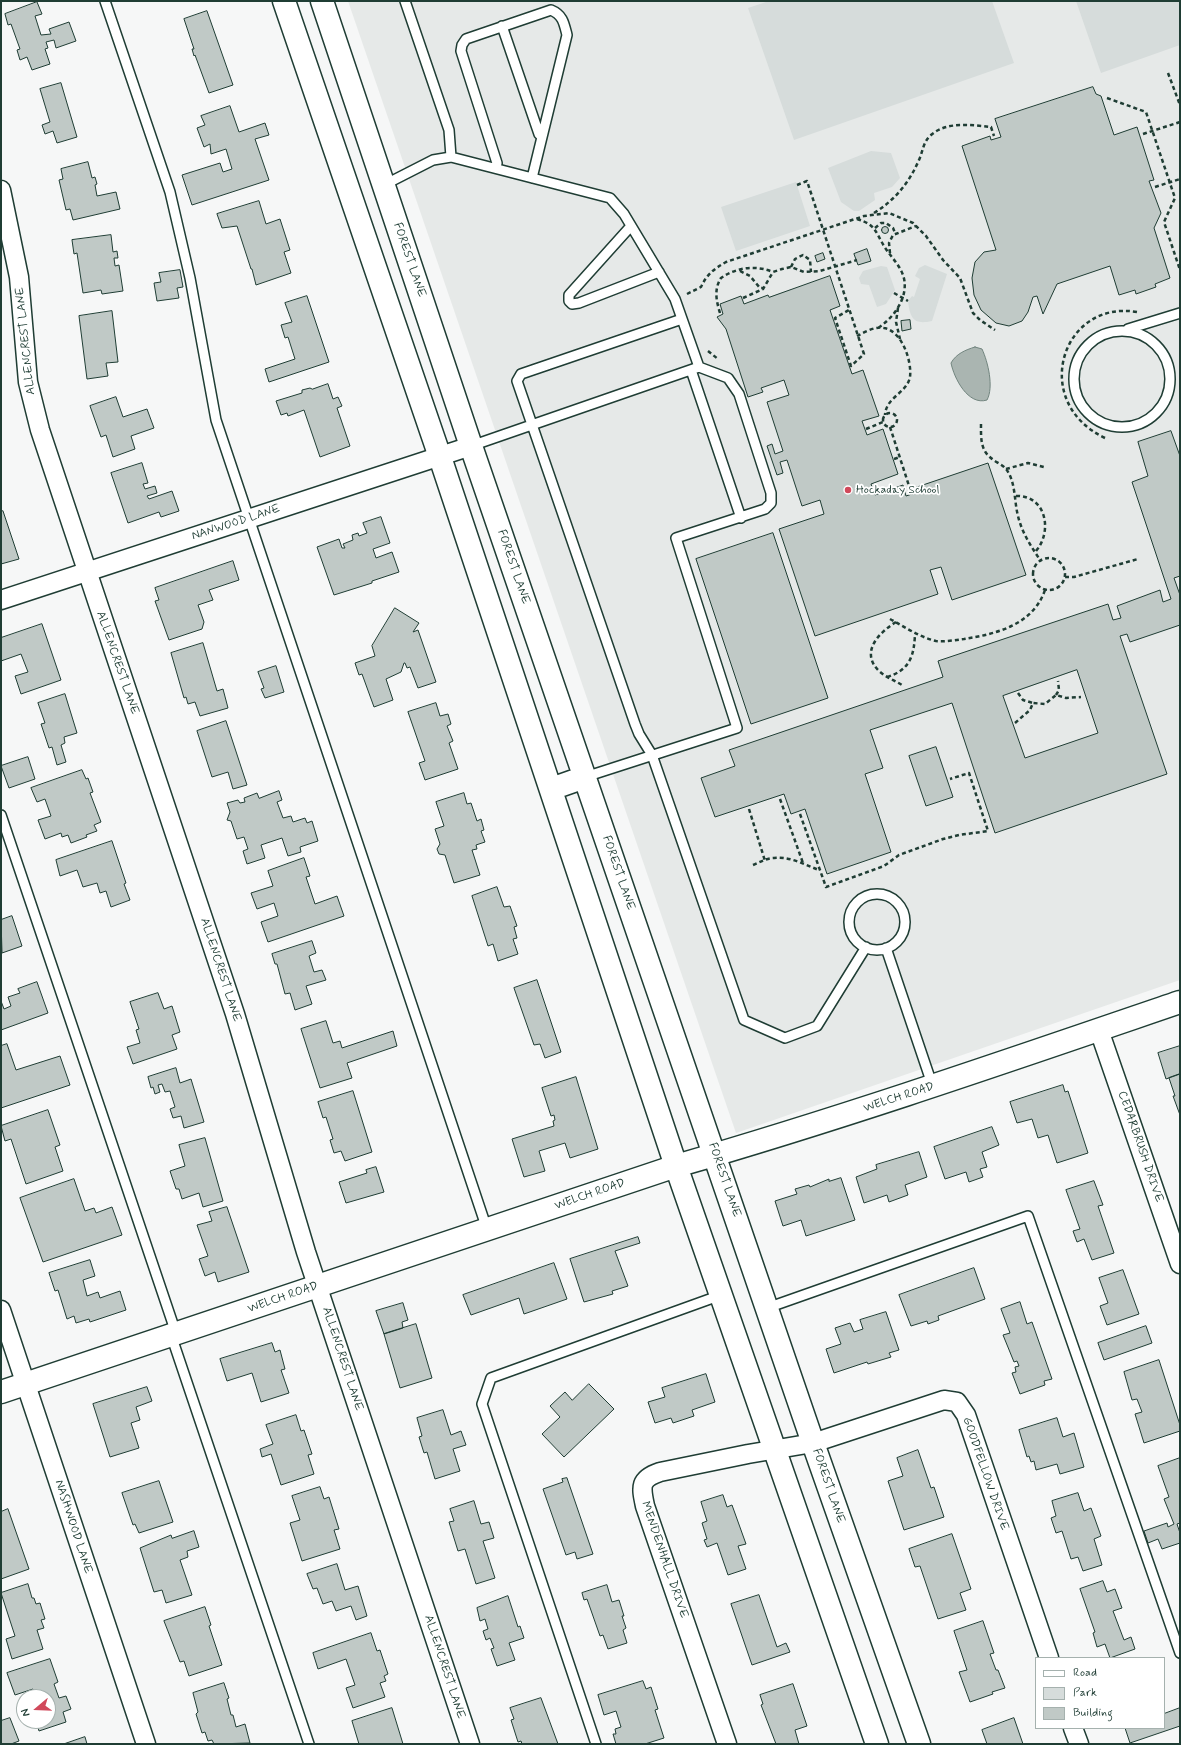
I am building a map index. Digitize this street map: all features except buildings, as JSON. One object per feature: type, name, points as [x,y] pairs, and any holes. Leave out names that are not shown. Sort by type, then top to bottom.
[{"type":"main road","points":[[284,1],[440,457],[676,1166],[722,1294],[877,1744]]},
{"type":"main road","name":"FOREST LANE","points":[[322,1],[471,446],[813,1443],[919,1744]]},
{"type":"main road","points":[[551,789],[585,777]]},
{"type":"main road","name":"WELCH ROAD","points":[[1,1392],[676,1166],[738,1149],[933,1087],[1180,1002]]},
{"type":"street","name":"ALLENCREST LANE","points":[[1,190],[19,277],[28,382],[40,430],[235,1014],[318,1286],[470,1744]]},
{"type":"street","name":"NANWOOD LANE","points":[[1,600],[471,446]]},
{"type":"street","name":"CEDARBRUSH DRIVE","points":[[1099,1030],[1180,1264]]},
{"type":"street","name":"NASHWOOD LANE","points":[[1,1310],[146,1744]]},
{"type":"street","name":"GOODFELLOW DRIVE","points":[[775,1449],[813,1443],[944,1400],[957,1402],[966,1415],[1049,1657]]},
{"type":"street","name":"MENDENHALL DRIVE","points":[[727,1744],[645,1506],[642,1493],[643,1484],[648,1476],[660,1472],[775,1449]]},
{"type":"street","points":[[1073,1729],[1079,1744]]},
{"type":"lane","points":[[106,1],[170,192],[190,278],[216,420],[487,1229]]},
{"type":"lane","points":[[405,1],[449,130],[451,157]]},
{"type":"lane","points":[[496,168],[497,163],[461,51],[462,45],[466,39],[551,10],[559,14],[564,22],[567,35],[532,178]]},
{"type":"lane","points":[[502,26],[539,134],[542,137]]},
{"type":"lane","points":[[383,185],[433,160],[451,157],[610,198],[624,214],[675,299],[741,518]]},
{"type":"lane","points":[[631,226],[569,295],[569,301],[572,304],[579,303],[659,272]]},
{"type":"lane","points":[[1125,330],[1139,333],[1151,340],[1161,350],[1168,362],[1170,376],[1169,391],[1164,404],[1155,415],[1140,423],[1124,427],[1113,426],[1092,417],[1078,400],[1073,378],[1074,367],[1078,356],[1087,345],[1098,336],[1111,331],[1125,330],[1180,313]]},
{"type":"lane","points":[[682,319],[521,374],[517,381],[635,724],[639,734],[652,754],[744,1020],[785,1038],[817,1026],[866,947]]},
{"type":"lane","points":[[471,446],[695,369],[728,378],[738,394],[771,493],[772,503],[765,509],[741,518],[676,538],[737,728],[652,754],[585,777]]},
{"type":"lane","points":[[1,814],[309,1744]]},
{"type":"lane","points":[[874,894],[891,898],[898,904],[904,916],[904,930],[900,938],[894,944],[886,948],[872,949],[866,947],[858,942],[853,935],[850,917],[852,909],[858,901],[865,896],[874,894]]},
{"type":"lane","points":[[886,948],[933,1087]]},
{"type":"lane","points":[[767,1308],[1028,1216],[1180,1654]]},
{"type":"lane","points":[[596,1744],[482,1404],[491,1378],[722,1294]]},
{"type":"path","points":[[1168,73],[1180,104]]},
{"type":"path","points":[[1106,98],[1146,112],[1175,198],[1164,222],[1180,270]]},
{"type":"path","points":[[1143,134],[1180,122]]},
{"type":"path","points":[[872,214],[889,203],[902,190],[920,160],[924,145],[932,134],[948,127],[961,125],[990,128],[994,136]]},
{"type":"path","points":[[1155,187],[1180,179]]},
{"type":"path","points":[[797,185],[807,181],[864,354],[851,366],[835,318],[849,310]]},
{"type":"path","points":[[687,300],[686,295],[701,287],[705,279],[713,270],[726,262],[856,218],[872,214],[889,213],[905,219],[916,226],[926,236],[942,260],[960,278],[973,313],[980,320],[995,330]]},
{"type":"path","points":[[856,218],[867,222],[875,228],[902,274],[905,283],[903,297],[898,307],[888,320],[878,328],[858,336]]},
{"type":"path","points":[[875,228],[886,223],[893,228],[895,233]]},
{"type":"path","points":[[890,254],[889,243],[895,233],[916,226]]},
{"type":"path","points":[[791,267],[795,259],[803,255],[810,260],[811,272]]},
{"type":"path","points":[[720,313],[716,289],[719,282],[726,275],[755,267],[773,272],[791,267],[811,272],[835,267],[857,260]]},
{"type":"path","points":[[739,271],[750,276],[756,285],[764,288]]},
{"type":"path","points":[[743,298],[764,288],[773,272]]},
{"type":"path","points":[[753,294],[756,290],[756,285]]},
{"type":"path","points":[[894,293],[908,301]]},
{"type":"path","points":[[883,422],[888,404],[904,388],[910,376],[908,360],[900,339],[896,322],[898,307]]},
{"type":"path","points":[[1105,438],[1082,424],[1067,403],[1061,377],[1066,351],[1081,329],[1104,315],[1130,311],[1143,313]]},
{"type":"path","points":[[878,328],[889,330],[900,339]]},
{"type":"path","points":[[705,347],[709,353],[722,360]]},
{"type":"path","points":[[885,415],[892,414],[896,417],[896,424],[890,427]]},
{"type":"path","points":[[883,422],[886,426],[890,427],[911,492]]},
{"type":"path","points":[[866,428],[883,422]]},
{"type":"path","points":[[981,424],[983,448],[990,458],[1006,469],[1016,496],[1021,527],[1040,560]]},
{"type":"path","points":[[894,459],[900,457]]},
{"type":"path","points":[[1006,469],[1028,463],[1044,466]]},
{"type":"path","points":[[1016,496],[1022,496],[1036,503],[1044,516],[1045,534],[1040,546],[1035,552]]},
{"type":"path","points":[[1045,558],[1056,559],[1063,567],[1065,577],[1063,582],[1055,589],[1045,590],[1036,584],[1032,574],[1036,564],[1040,560],[1045,558]]},
{"type":"path","points":[[1065,577],[1074,577],[1138,559]]},
{"type":"path","points":[[890,619],[915,634],[938,641],[999,632],[1032,613],[1041,600],[1045,590]]},
{"type":"path","points":[[896,622],[884,630],[872,643],[872,657],[877,669],[886,677],[902,685]]},
{"type":"path","points":[[886,677],[895,674],[904,668],[910,660],[914,652],[915,634]]},
{"type":"path","points":[[1018,693],[1023,700],[1045,704],[1056,695],[1059,690],[1058,681]]},
{"type":"path","points":[[1056,695],[1066,698],[1081,696]]},
{"type":"path","points":[[1015,723],[1030,710],[1033,703]]},
{"type":"path","points":[[800,814],[826,887],[884,866],[899,855],[938,841],[959,835],[988,831],[969,773],[950,780]]},
{"type":"path","points":[[780,799],[804,864]]},
{"type":"path","points":[[749,809],[765,861]]},
{"type":"path","points":[[753,865],[772,858],[782,858],[804,864],[820,871]]},
{"type":"shaded area","name":"Hockaday School","points":[[348,1],[1180,1],[1180,980],[736,1133]]},
{"type":"shaded area","points":[[975,347],[982,349],[988,367],[990,388],[987,400],[980,401],[968,395],[955,376],[951,363],[955,357],[961,353]]},
{"type":"green space","points":[[769,1],[992,1],[1014,63],[794,140],[748,8]]},
{"type":"green space","points":[[1076,1],[1180,1],[1180,45],[1101,73]]},
{"type":"green space","points":[[871,151],[891,153],[900,178],[892,187],[874,193],[875,200],[859,211],[854,211],[841,202],[828,168]]},
{"type":"green space","points":[[796,182],[810,226],[736,251],[721,207]]},
{"type":"green space","points":[[925,265],[947,274],[932,321],[921,322],[914,319],[912,316],[908,301],[912,296],[914,297],[920,279],[915,276],[919,268]]},
{"type":"green space","points":[[881,266],[887,267],[895,290],[886,304],[877,307],[869,285],[861,284],[859,278],[863,271]]},
{"type":"place","name":"Hockaday School","points":[[848,490]]}]
